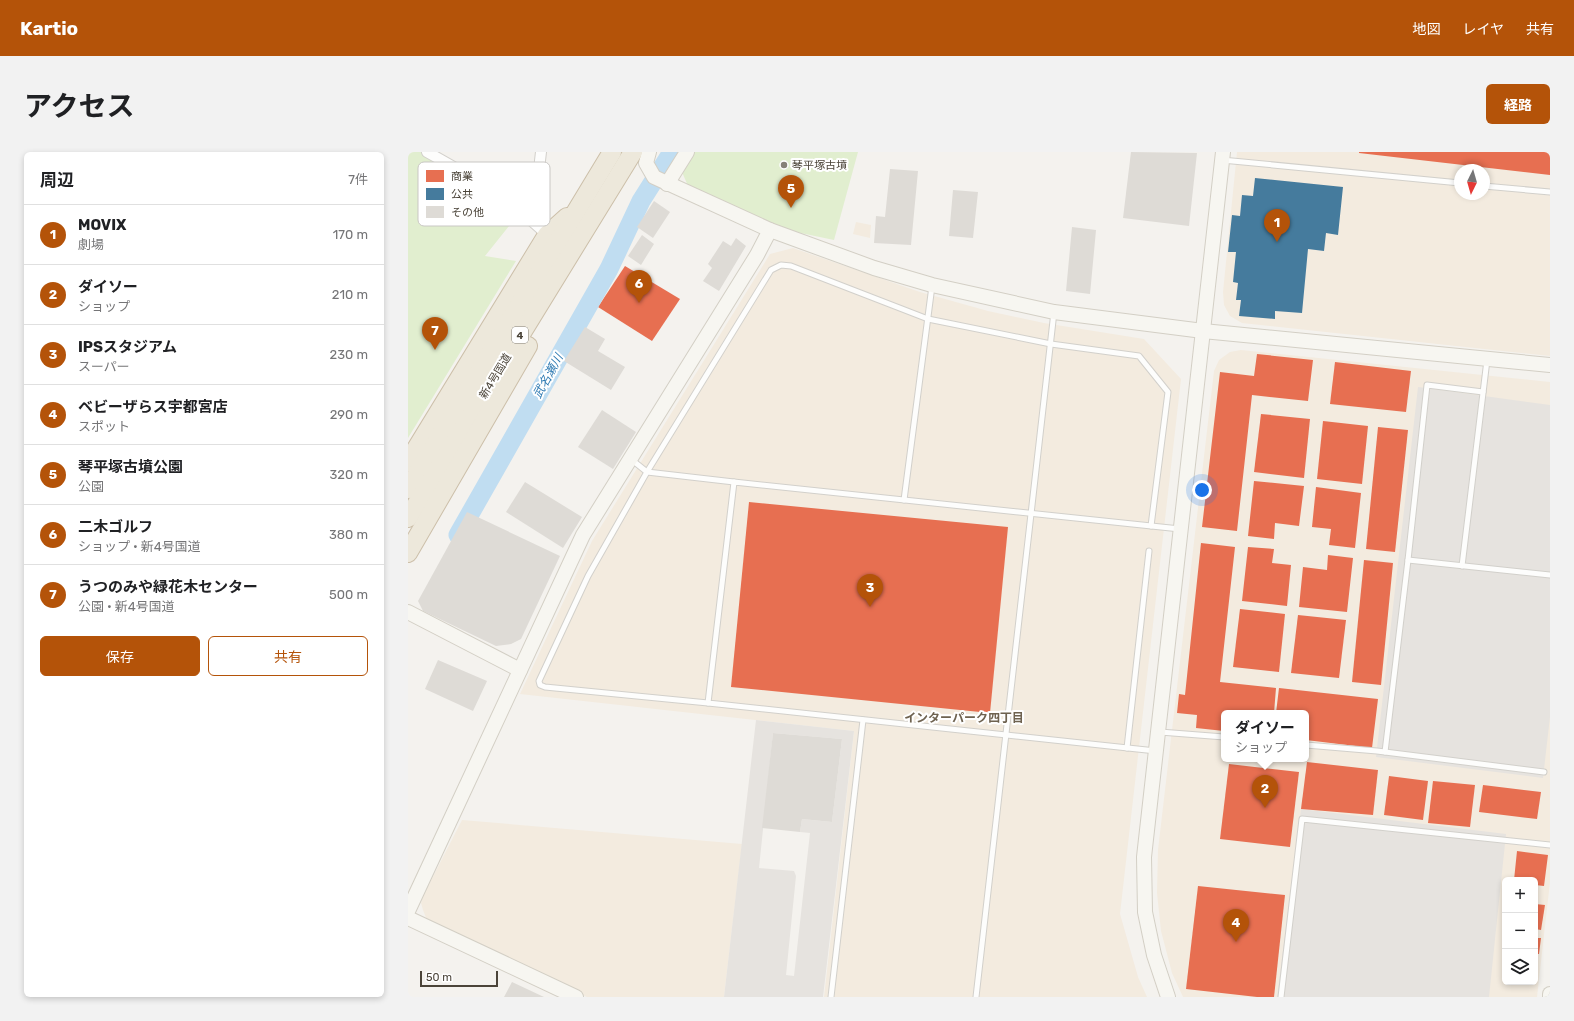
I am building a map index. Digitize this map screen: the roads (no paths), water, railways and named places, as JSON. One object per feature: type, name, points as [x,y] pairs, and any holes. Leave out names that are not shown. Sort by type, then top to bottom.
[{"type":"highway","name":"新4号国道","points":[[408,518],[589,206],[612,152]]},
{"type":"highway","name":"新4号国道","points":[[408,489],[589,206],[633,152]]},
{"type":"highway","points":[[408,462],[547,235],[589,206]]},
{"type":"highway","points":[[408,553],[558,294],[589,206]]},
{"type":"street","points":[[427,152],[446,162]]},
{"type":"street","points":[[541,162],[542,152]]},
{"type":"street","points":[[668,184],[687,152]]},
{"type":"street","points":[[653,153],[646,163],[654,176],[668,184],[770,230],[874,268],[932,284],[1054,312],[1203,332],[1550,365]]},
{"type":"street","points":[[1168,997],[1154,955],[1145,912],[1144,857],[1222,156]]},
{"type":"street","points":[[538,226],[547,235]]},
{"type":"street","points":[[408,912],[583,535],[770,230]]},
{"type":"street","points":[[408,612],[520,670]]},
{"type":"street","points":[[408,918],[576,997]]},
{"type":"lane","points":[[1222,156],[1454,182]]},
{"type":"lane","points":[[1490,187],[1550,192]]},
{"type":"lane","points":[[1151,526],[1168,392],[1139,356],[1051,344],[928,319],[791,266],[781,265],[772,270],[647,472],[588,576],[539,681],[540,685],[545,687],[1156,751]]},
{"type":"lane","points":[[904,500],[932,284]]},
{"type":"lane","points":[[976,997],[1054,312]]},
{"type":"lane","points":[[1462,566],[1487,359]]},
{"type":"lane","points":[[1385,752],[1427,385],[1483,392]]},
{"type":"lane","points":[[630,459],[647,472],[1181,529]]},
{"type":"lane","points":[[708,703],[734,482]]},
{"type":"lane","points":[[1127,748],[1149,551]]},
{"type":"lane","points":[[1408,560],[1550,575]]},
{"type":"lane","points":[[831,997],[863,720]]},
{"type":"lane","points":[[1159,732],[1221,737]]},
{"type":"lane","points":[[1309,745],[1385,752],[1544,772]]},
{"type":"lane","points":[[1281,997],[1302,819],[1550,845]]},
{"type":"waterway","name":"武名瀬川","points":[[458,535],[609,269],[641,201],[672,152]]},
{"type":"place","name":"琴平塚古墳","points":[[784,165]]},
{"type":"place","name":"琴平塚古墳公園","points":[[791,208]]},
{"type":"place","name":"MOVIX","points":[[1277,242]]},
{"type":"place","name":"二木ゴルフ","points":[[639,303]]},
{"type":"place","name":"うつのみや緑花木センター","points":[[435,350]]},
{"type":"place","name":"IPSスタジアム","points":[[870,607]]},
{"type":"place","name":"ダイソー","points":[[1265,808]]},
{"type":"place","name":"ベビーザらス宇都宮店","points":[[1236,942]]},
{"type":"district","name":"インターパーク四丁目","points":[[964,718]]}]
